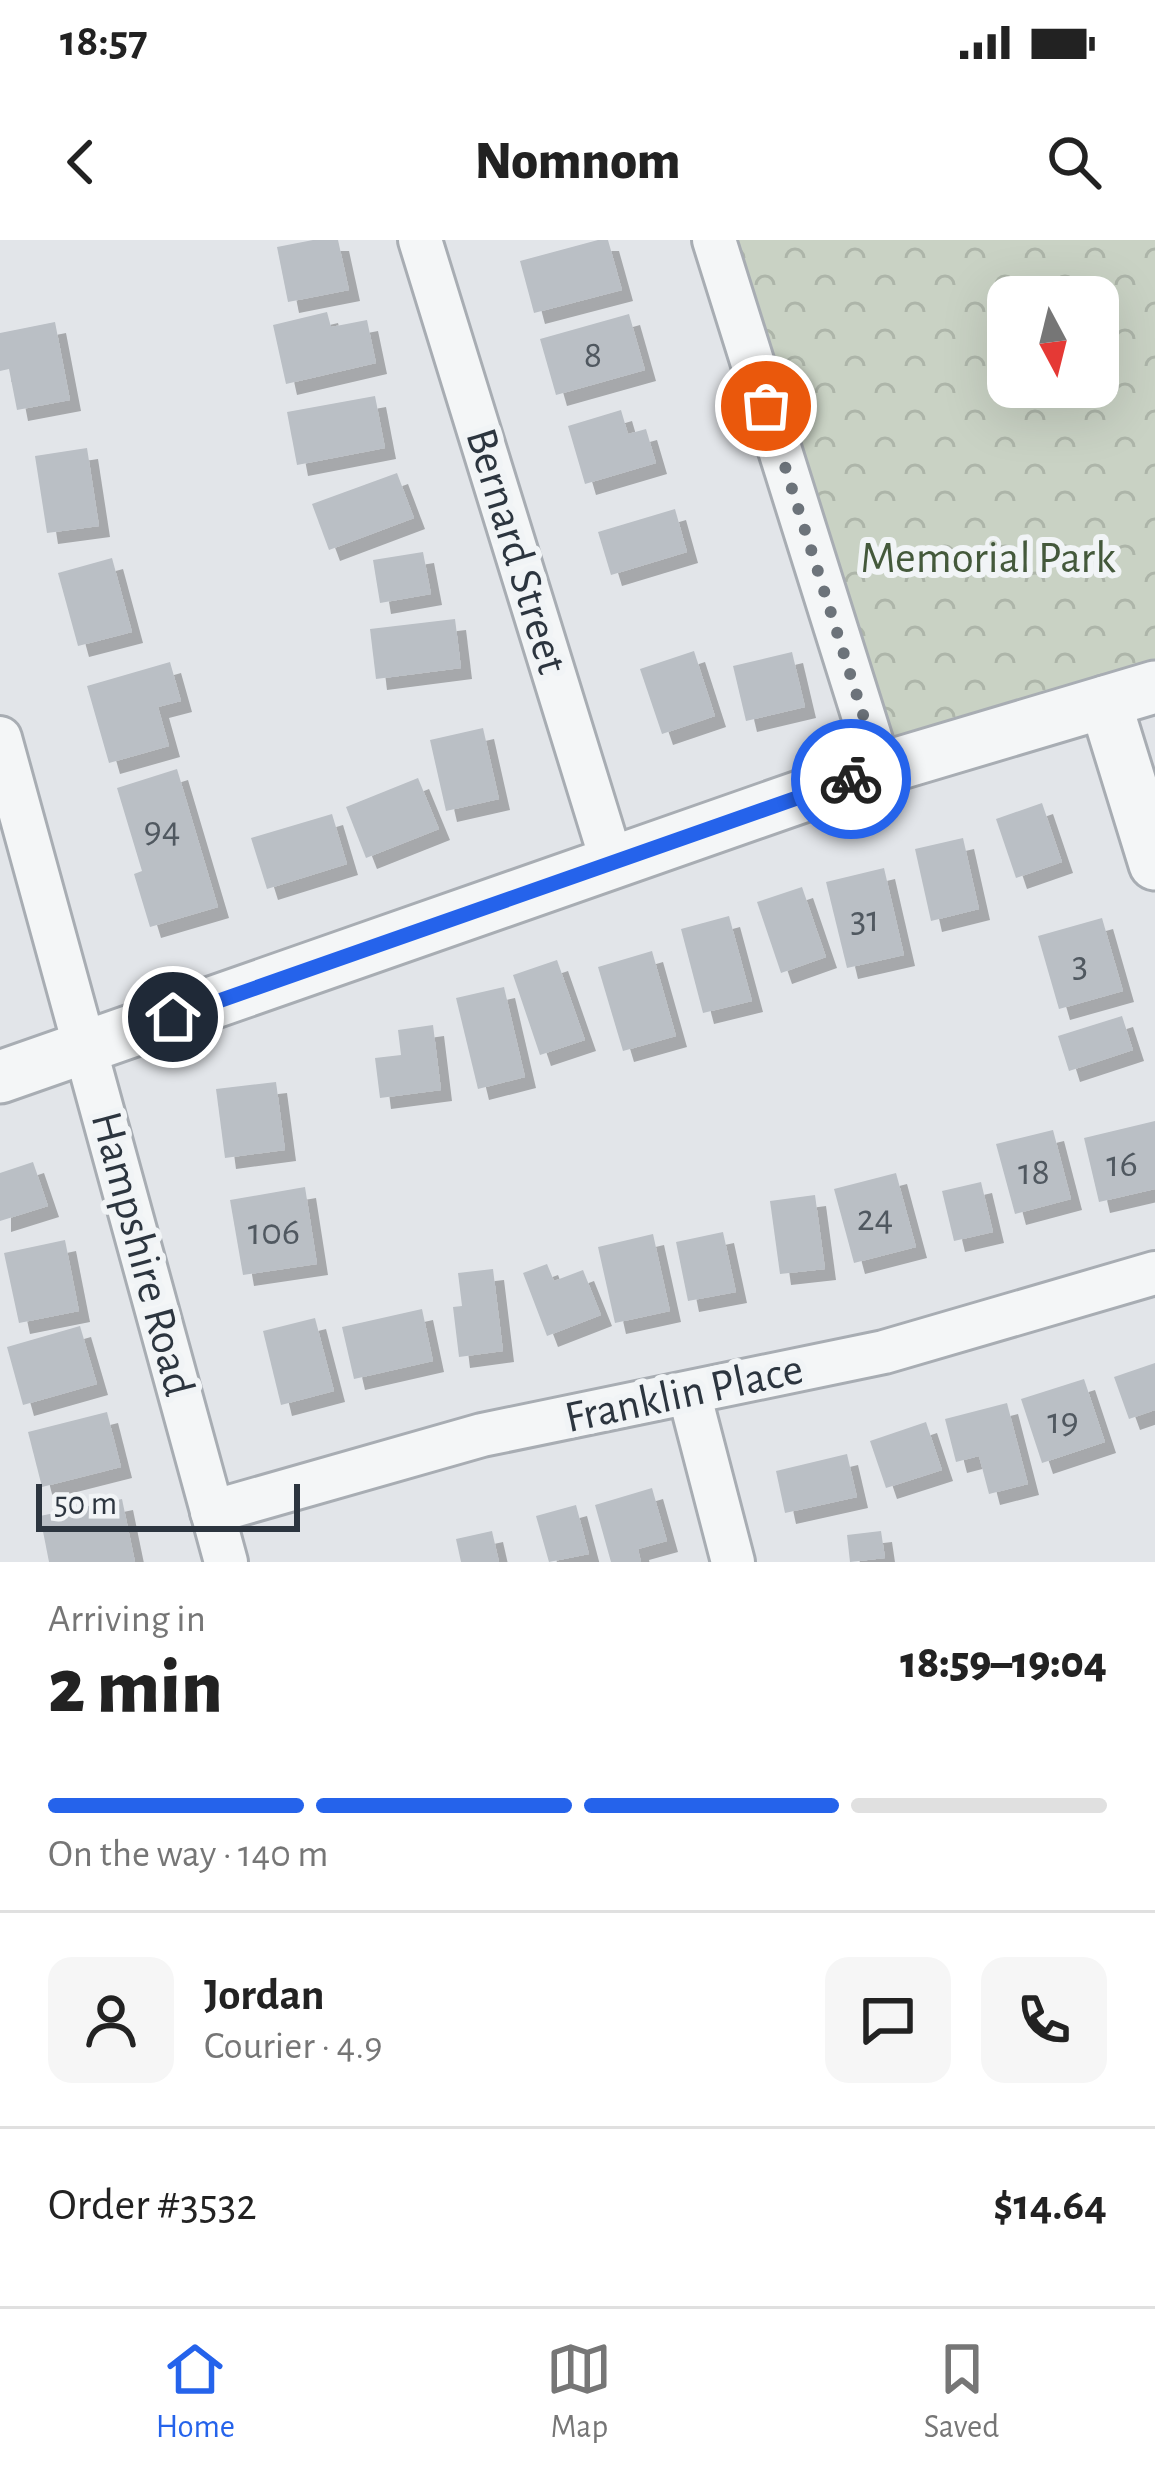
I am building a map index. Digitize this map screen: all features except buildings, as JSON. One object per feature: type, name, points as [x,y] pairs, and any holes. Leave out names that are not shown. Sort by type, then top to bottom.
[{"type":"street","name":"Bernard Street","points":[[420,240],[613,862]]},
{"type":"street","points":[[714,240],[880,769]]},
{"type":"street","points":[[0,1077],[880,769],[1155,687]]},
{"type":"street","points":[[1106,702],[1155,864]]},
{"type":"street","name":"Hampshire Road","points":[[0,738],[226,1562]]},
{"type":"street","name":"Franklin Place","points":[[212,1511],[482,1435],[884,1352],[1155,1273]]},
{"type":"street","points":[[689,1393],[734,1562]]},
{"type":"green space","name":"Memorial Park","points":[[714,240],[1155,240],[1155,687],[880,769]]},
{"type":"way so far","points":[[766,406],[880,769],[851,779]]},
{"type":"route","points":[[173,1017],[851,779]]}]
